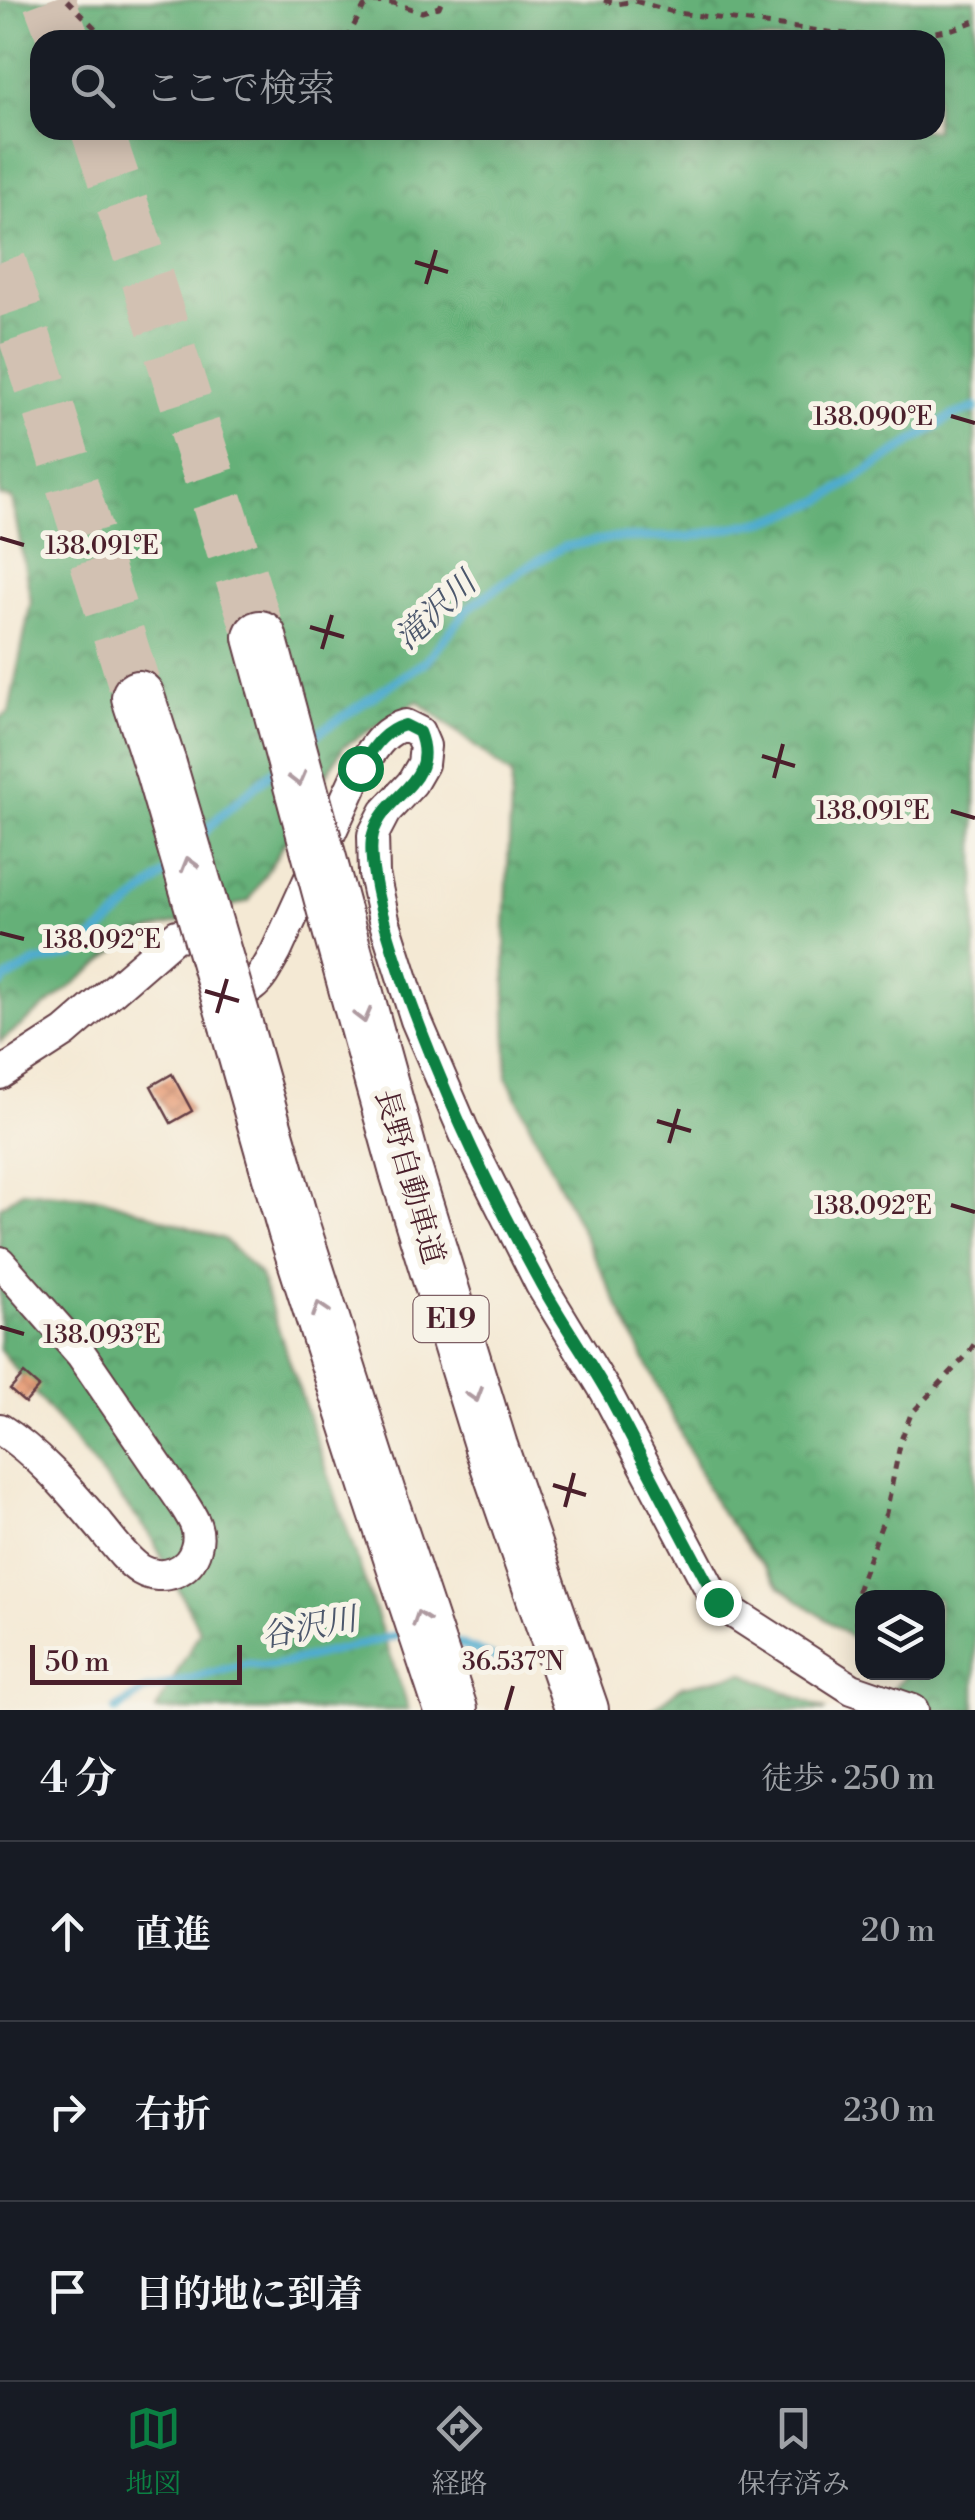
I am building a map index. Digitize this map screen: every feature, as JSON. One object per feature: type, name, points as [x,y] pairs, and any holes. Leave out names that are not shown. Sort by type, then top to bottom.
[{"type":"highway","name":"長野自動車道","points":[[266,661],[410,1187],[491,1446],[582,1710]]},
{"type":"highway","points":[[138,697],[294,1229],[452,1710]]},
{"type":"street","points":[[0,1074],[65,1032],[177,935],[196,936],[210,950],[211,966],[198,986],[213,994],[249,991],[260,981],[276,952],[360,768],[379,740],[393,728],[405,725],[419,732],[425,746],[423,764],[372,835],[374,874],[384,920],[416,1020],[465,1134],[541,1285],[606,1392],[718,1602],[852,1689],[913,1710]]},
{"type":"street","points":[[0,1262],[81,1354],[198,1526],[192,1560],[178,1572],[160,1576],[142,1570],[124,1555],[34,1453],[0,1429]]},
{"type":"path","points":[[67,0],[98,30]]},
{"type":"path","points":[[351,30],[364,7],[374,2],[422,12],[439,7],[442,0]]},
{"type":"path","points":[[604,0],[617,4],[635,0],[677,12],[813,30]]},
{"type":"path","points":[[945,30],[975,21]]},
{"type":"path","points":[[858,1590],[886,1513],[900,1440],[910,1414],[975,1343]]},
{"type":"green space","points":[[0,0],[975,0],[975,1710],[872,1710],[901,1680],[945,1680],[945,1590],[855,1590],[855,1640],[780,1587],[716,1506],[507,1078],[505,930],[512,776],[418,701],[344,746],[249,901],[137,935],[0,1042],[0,718],[9,712],[31,601],[12,499],[0,496]]},
{"type":"green space","points":[[22,1191],[102,1198],[224,1239],[260,1275],[409,1710],[156,1710],[200,1631],[149,1533],[0,1350],[0,1207]]},
{"type":"green space","points":[[743,1673],[827,1710],[651,1710],[682,1686]]},
{"type":"building","points":[[172,1074],[192,1111],[171,1123],[151,1086]]},
{"type":"building","points":[[24,1374],[39,1387],[25,1403],[10,1390]]},
{"type":"waterway","name":"滝沢川","points":[[308,740],[426,661],[470,607],[563,547],[612,538],[689,537],[774,519],[821,501],[952,416],[975,408]]},
{"type":"waterway","name":"滝沢川","points":[[200,837],[278,767]]},
{"type":"waterway","name":"滝沢川","points":[[0,985],[35,963],[75,954],[173,867]]},
{"type":"waterway","name":"谷沢川","points":[[116,1710],[144,1691],[246,1664],[273,1666],[399,1635]]},
{"type":"waterway","name":"谷沢川","points":[[454,1642],[513,1665]]},
{"type":"tunnel","points":[[49,0],[60,30]]},
{"type":"tunnel","points":[[100,140],[260,637]]},
{"type":"tunnel","points":[[0,262],[138,697]]},
{"type":"route","points":[[360,768],[379,740],[393,728],[405,725],[419,732],[425,746],[423,764],[372,835],[374,874],[384,920],[416,1020],[465,1134],[541,1285],[606,1392],[718,1602]]}]
